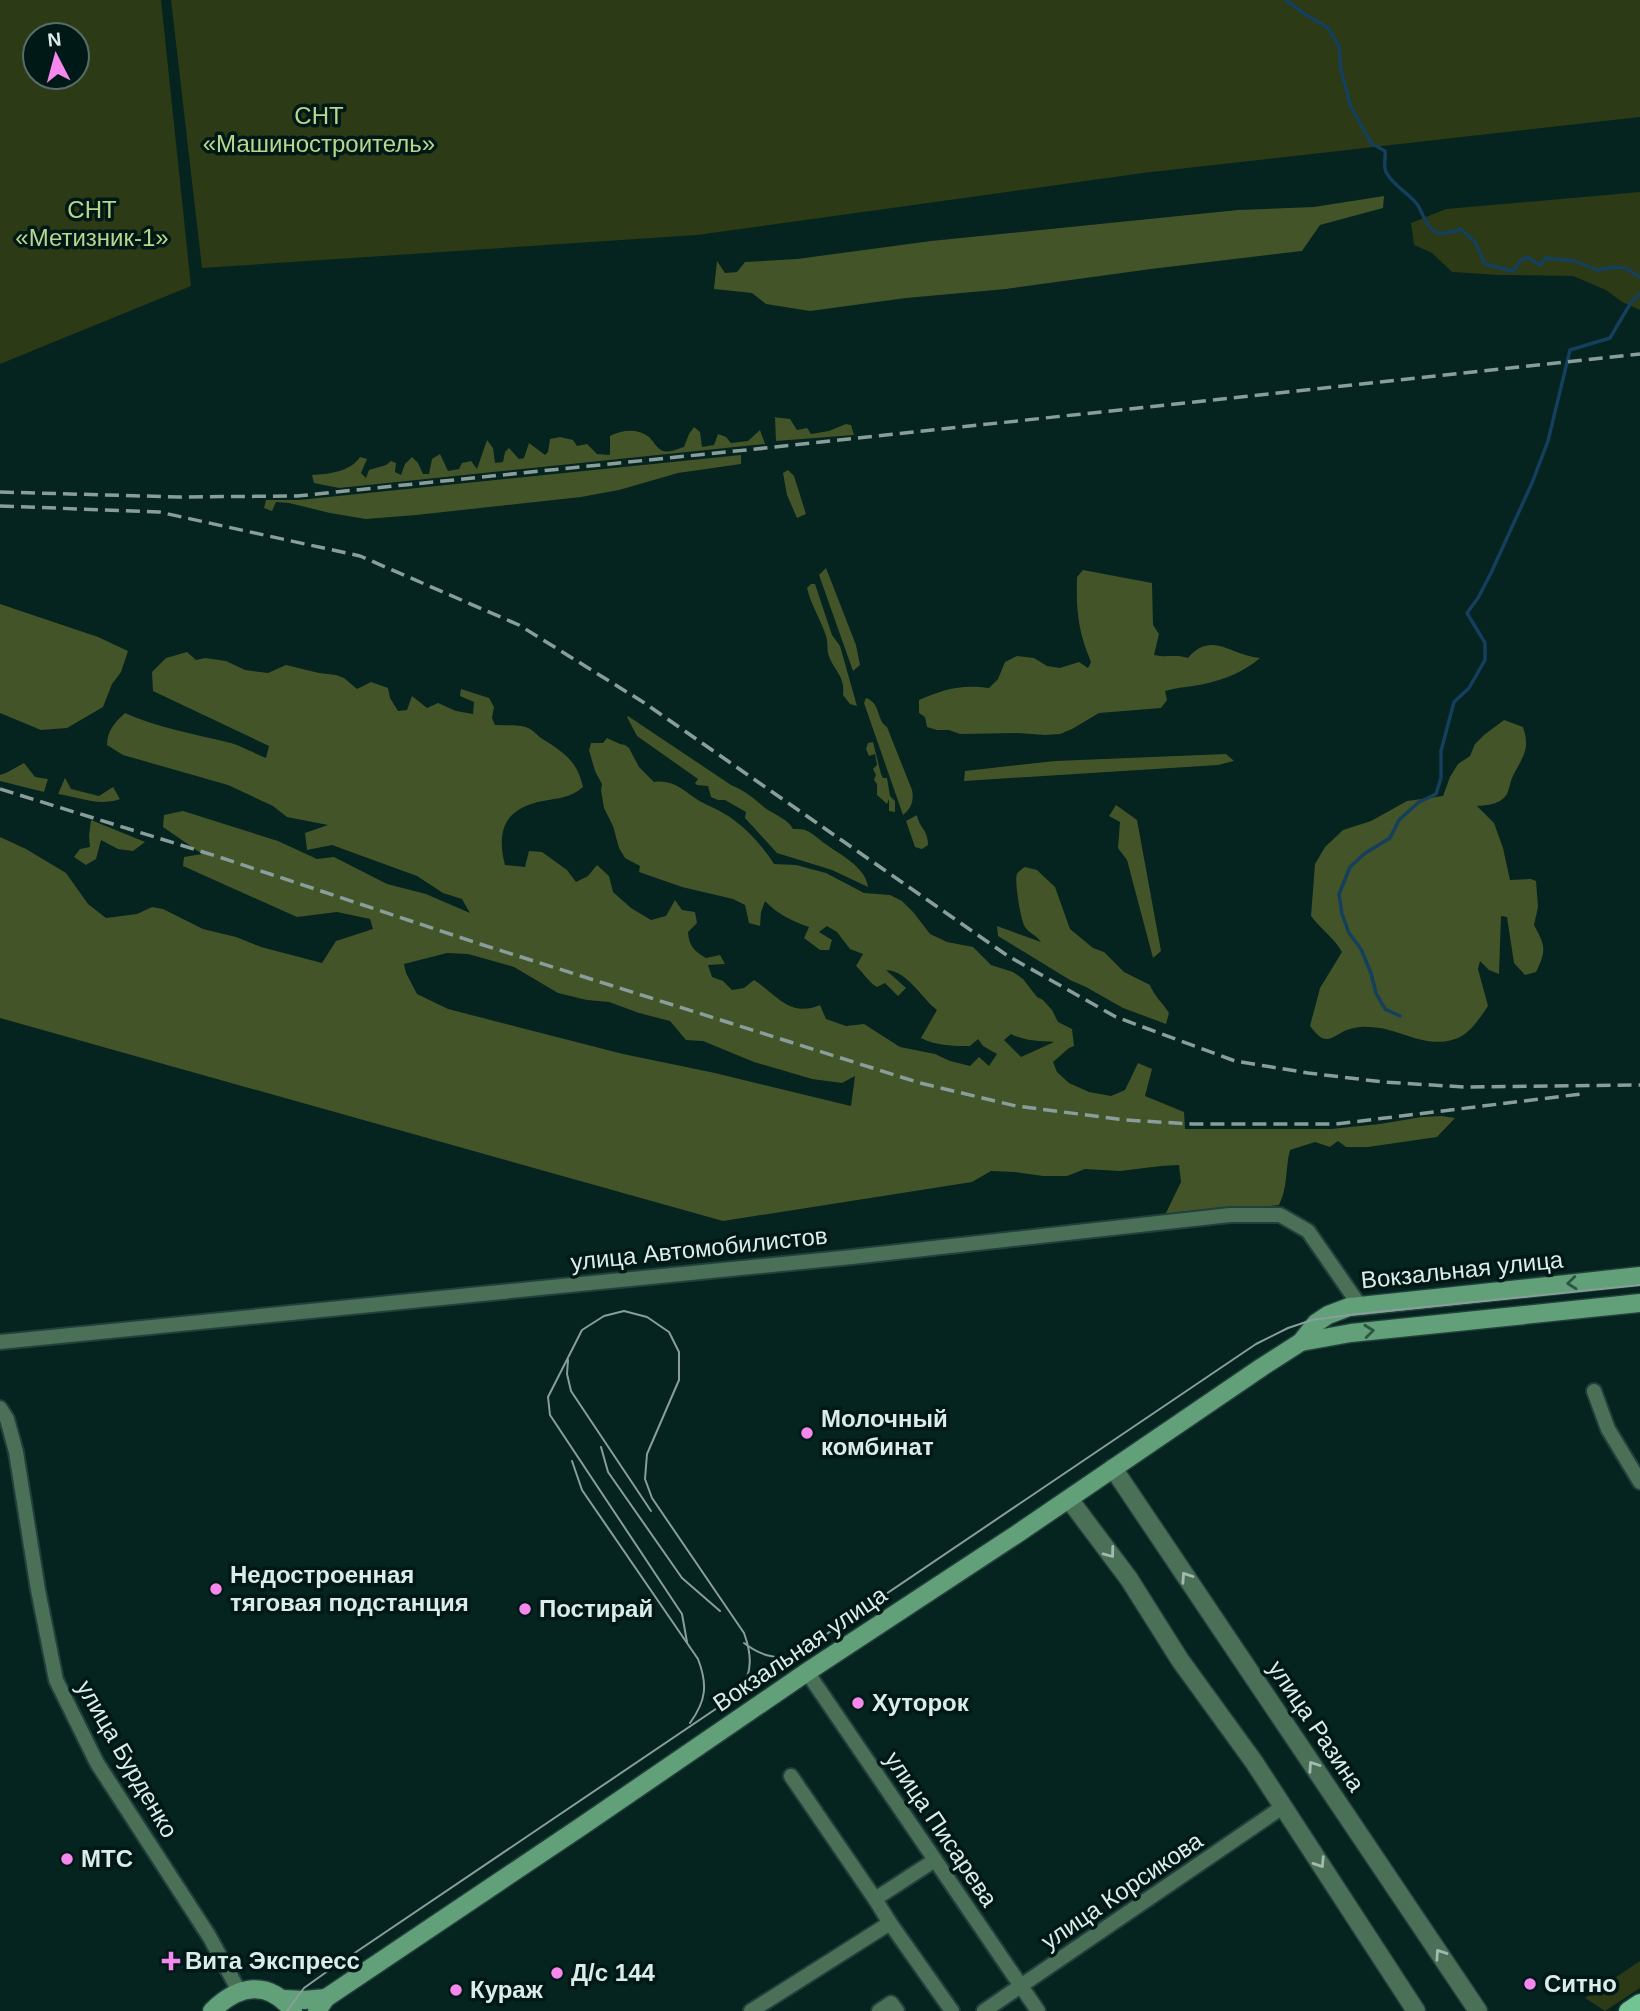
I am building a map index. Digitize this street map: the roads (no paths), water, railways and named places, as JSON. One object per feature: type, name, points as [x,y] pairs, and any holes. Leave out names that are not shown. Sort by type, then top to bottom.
[{"type":"main road","name":"Вокзальная улица","points":[[239,1991],[256,1989],[276,1994],[288,2005],[304,2000],[322,2004],[807,1672],[1301,1342],[1316,1323],[1328,1315],[1360,1306],[1640,1276]]},
{"type":"main road","name":"Вокзальная улица","points":[[1301,1342],[1351,1333],[1640,1303]]},
{"type":"main road","points":[[212,2011],[224,1999],[239,1991]]},
{"type":"main road","points":[[1628,2011],[1640,2003]]},
{"type":"street","name":"улица Автомобилистов","points":[[0,1342],[852,1257],[1230,1215],[1280,1215],[1308,1231],[1360,1306]]},
{"type":"street","points":[[1594,1391],[1608,1429],[1640,1482]]},
{"type":"street","name":"улица Бурденко","points":[[0,1408],[7,1419],[16,1452],[38,1590],[56,1680],[97,1763],[209,1936],[239,1991]]},
{"type":"street","name":"улица Разина","points":[[1113,1468],[1478,2011]]},
{"type":"street","points":[[1069,1499],[1129,1579],[1180,1660],[1284,1806],[1416,2011]]},
{"type":"street","name":"улица Писарева","points":[[807,1672],[1038,2011]]},
{"type":"street","points":[[791,1776],[952,2011]]},
{"type":"street","name":"улица Корсикова","points":[[984,2011],[1284,1806]]},
{"type":"street","points":[[875,1899],[935,1860]]},
{"type":"street","points":[[751,2011],[890,1923]]},
{"type":"street","points":[[879,2011],[891,2003],[897,2011]]},
{"type":"waterway","points":[[1286,0],[1328,28],[1339,46],[1341,70],[1351,107],[1371,143],[1385,151],[1385,167],[1389,177],[1417,204],[1431,229],[1444,233],[1461,229],[1475,242],[1485,264],[1513,271],[1521,260],[1527,257],[1540,265],[1546,258],[1575,261],[1597,270],[1625,268],[1640,277]]},
{"type":"waterway","points":[[1400,1016],[1385,1009],[1376,993],[1361,949],[1349,933],[1339,894],[1350,867],[1364,854],[1390,838],[1399,820],[1419,802],[1436,794],[1441,778],[1441,751],[1454,702],[1469,688],[1485,660],[1485,643],[1467,613],[1491,573],[1532,483],[1548,441],[1570,350],[1610,338],[1630,304],[1640,293]]},
{"type":"tram line","points":[[287,2011],[304,1988],[325,1973],[1256,1344],[1288,1328],[1312,1320],[1640,1285]]},
{"type":"tram line","points":[[687,1642],[682,1614],[550,1415],[548,1397],[582,1330],[604,1316],[624,1311],[647,1317],[669,1332],[679,1352],[679,1380],[647,1454],[645,1479],[652,1498],[744,1633],[750,1662],[742,1690]]},
{"type":"tram line","points":[[568,1360],[567,1374],[571,1391],[651,1511]]},
{"type":"tram line","points":[[601,1447],[608,1472],[682,1578],[720,1611]]},
{"type":"tram line","points":[[572,1461],[582,1490],[698,1659],[704,1692],[690,1723]]},
{"type":"tram line","points":[[744,1643],[767,1655],[793,1657]]},
{"type":"railway","points":[[0,492],[179,497],[297,496],[1640,354]]},
{"type":"railway","points":[[0,506],[159,512],[360,556],[519,625],[643,702],[1008,956],[1116,1017],[1235,1061],[1383,1082],[1464,1087],[1640,1085]]},
{"type":"railway","points":[[0,789],[920,1083],[1016,1106],[1126,1120],[1192,1124],[1336,1124],[1581,1094]]},
{"type":"place","name":"Молочный комбинат","points":[[807,1433]]},
{"type":"place","name":"Недостроенная тяговая подстанция","points":[[216,1589]]},
{"type":"place","name":"Постирай","points":[[525,1609]]},
{"type":"place","name":"Хуторок","points":[[858,1703]]},
{"type":"place","name":"МТС","points":[[67,1859]]},
{"type":"place","name":"Вита Экспресс","points":[[171,1961]]},
{"type":"place","name":"Д/с 144","points":[[557,1973]]},
{"type":"place","name":"Ситно","points":[[1530,1984]]},
{"type":"place","name":"Кураж","points":[[456,1990]]},
{"type":"park label","name":"СНТ «Машиностроитель»","points":[[319,130]]},
{"type":"park label","name":"СНТ «Метизник-1»","points":[[92,224]]}]
